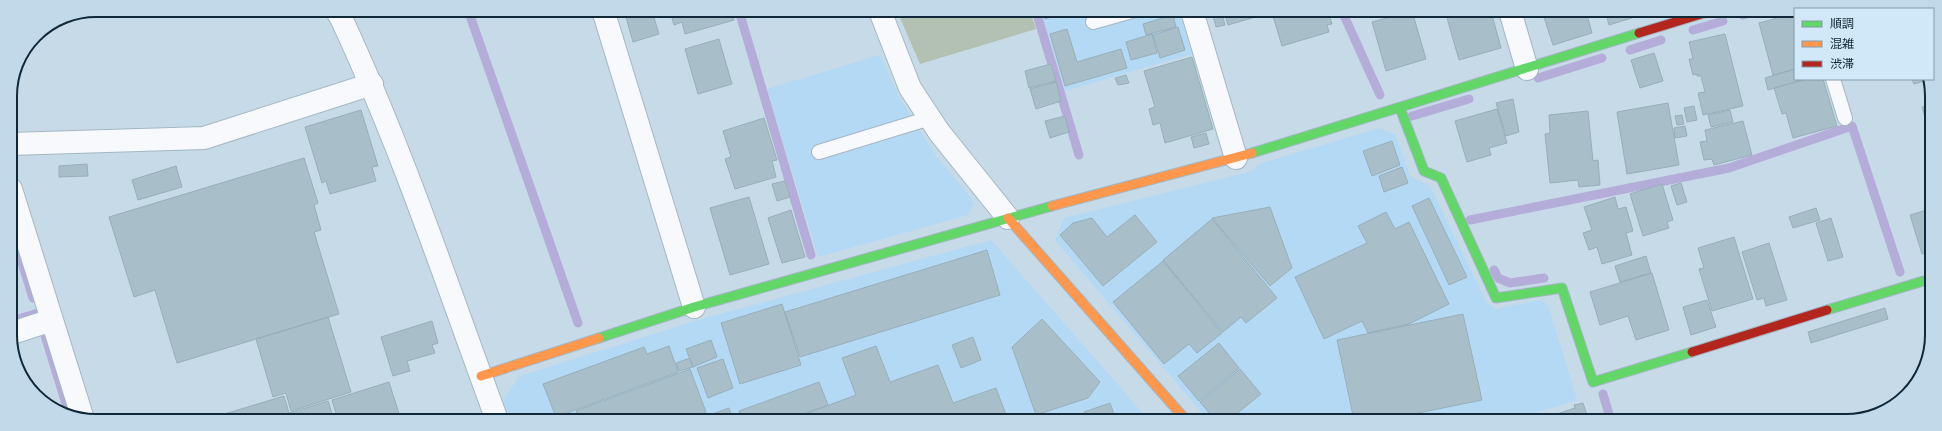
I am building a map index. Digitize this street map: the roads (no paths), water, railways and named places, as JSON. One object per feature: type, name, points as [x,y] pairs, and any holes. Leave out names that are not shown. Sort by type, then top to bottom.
[{"type":"street","points":[[340,17],[372,84],[423,216],[495,414]]},
{"type":"street","points":[[605,17],[694,307]]},
{"type":"street","points":[[882,17],[910,88],[930,118],[1008,218],[1181,414]]},
{"type":"street","points":[[1194,17],[1236,158]]},
{"type":"street","points":[[1512,17],[1527,69]]},
{"type":"street","points":[[481,376],[694,307],[1008,218],[1236,158],[1527,69],[1678,17]]},
{"type":"street","points":[[17,144],[204,138],[372,84]]},
{"type":"street","points":[[1400,108],[1424,171],[1441,178],[1496,298],[1562,288],[1593,382],[1925,281]]},
{"type":"street","points":[[17,208],[81,412]]},
{"type":"street","points":[[17,331],[52,320]]},
{"type":"lane","points":[[1093,22],[1111,17]]},
{"type":"lane","points":[[1833,80],[1845,118]]},
{"type":"lane","points":[[819,152],[930,118]]},
{"type":"waterway","points":[[470,17],[578,323]]},
{"type":"waterway","points":[[741,17],[811,255]]},
{"type":"waterway","points":[[1038,17],[1079,155]]},
{"type":"waterway","points":[[1345,17],[1380,95]]},
{"type":"waterway","points":[[1693,30],[1723,21]]},
{"type":"waterway","points":[[1630,50],[1661,40]]},
{"type":"waterway","points":[[1538,78],[1602,58]]},
{"type":"waterway","points":[[1412,116],[1469,99]]},
{"type":"waterway","points":[[1470,220],[1729,168],[1852,126],[1900,272]]},
{"type":"waterway","points":[[17,246],[33,298]]},
{"type":"waterway","points":[[1494,270],[1498,278],[1510,283],[1544,278]]},
{"type":"waterway","points":[[17,319],[38,313]]},
{"type":"waterway","points":[[44,332],[67,409]]},
{"type":"waterway","points":[[1603,394],[1609,414]]}]
